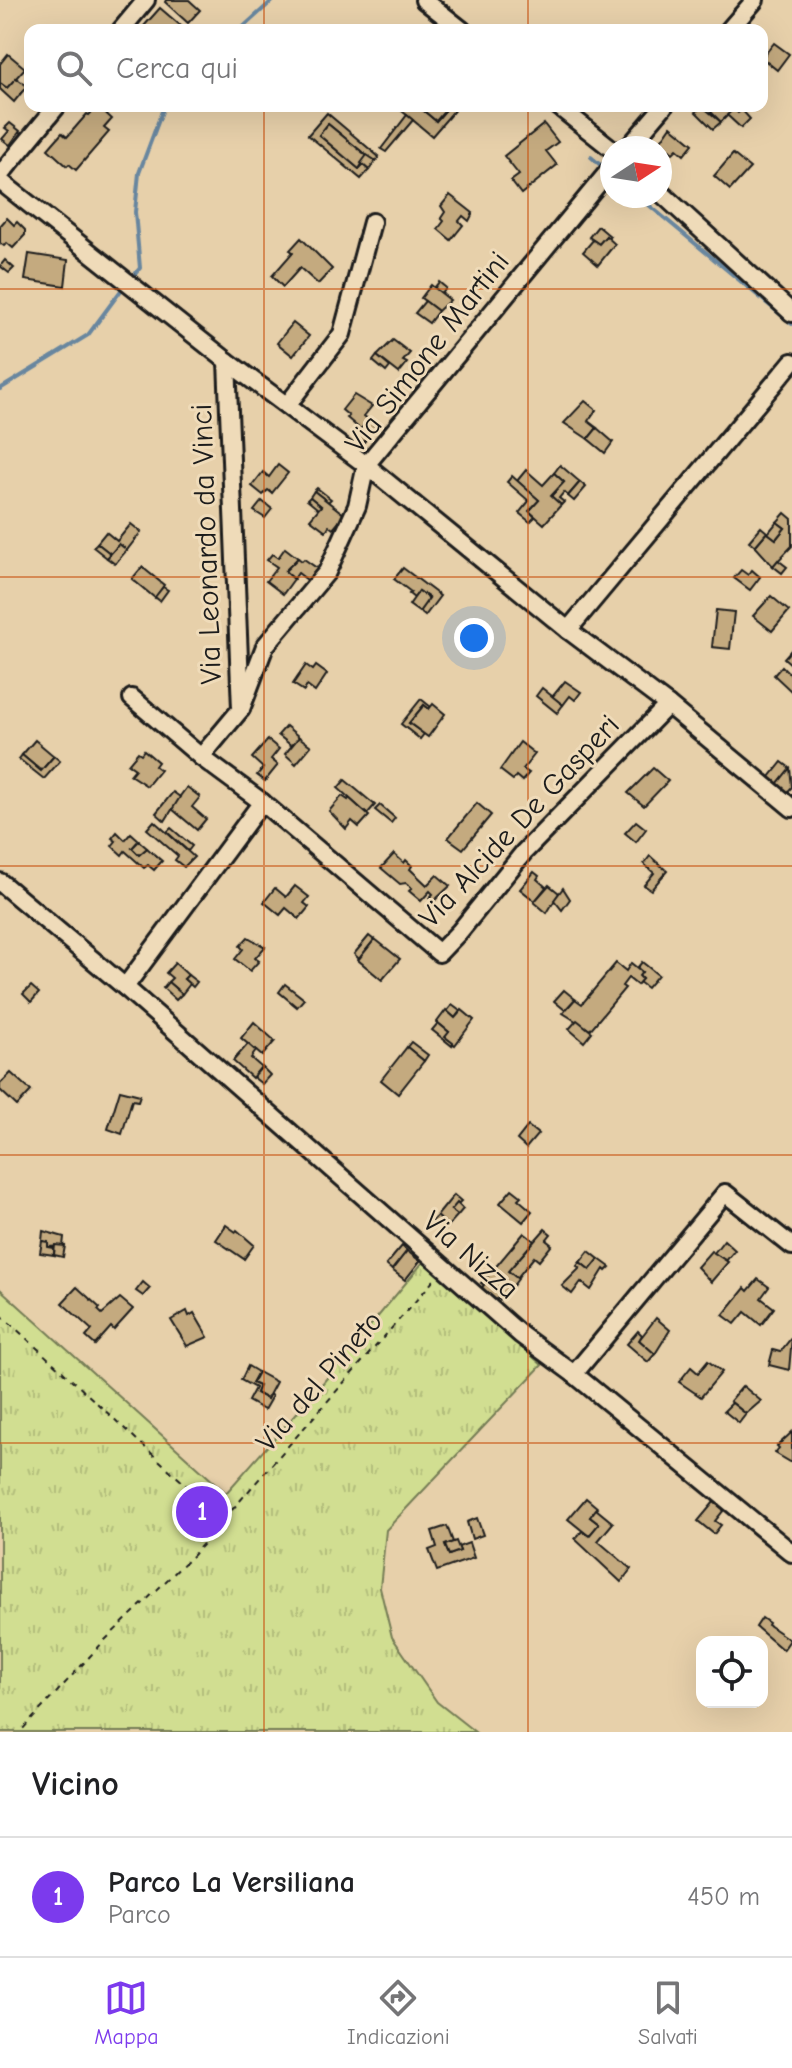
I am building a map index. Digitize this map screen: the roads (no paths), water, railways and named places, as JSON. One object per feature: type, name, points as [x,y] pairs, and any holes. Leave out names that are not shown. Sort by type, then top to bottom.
[{"type":"street","points":[[126,24],[146,0]]},
{"type":"street","points":[[424,0],[454,24]]},
{"type":"street","points":[[734,24],[755,0]]},
{"type":"street","points":[[0,175],[52,112]]},
{"type":"street","points":[[566,112],[600,139]]},
{"type":"street","points":[[638,136],[659,112]]},
{"type":"street","name":"Via Leonardo da Vinci","points":[[0,181],[227,361],[366,465],[568,630],[668,705],[792,808]]},
{"type":"street","name":"Via Simone Martini","points":[[241,709],[265,646],[327,572],[357,506],[366,465],[600,181]]},
{"type":"street","points":[[672,203],[792,313]]},
{"type":"street","points":[[288,404],[342,334],[372,222]]},
{"type":"street","name":"Via Leonardo da Vinci","points":[[201,757],[241,709],[227,361]]},
{"type":"street","points":[[568,630],[792,362]]},
{"type":"street","points":[[125,987],[262,802],[201,757],[132,698]]},
{"type":"street","name":"Via Alcide De Gasperi","points":[[262,802],[439,953],[524,852],[668,705]]},
{"type":"street","name":"Via Nizza","points":[[0,882],[125,987],[521,1335],[574,1374],[792,1553]]},
{"type":"street","points":[[574,1374],[725,1193],[792,1246]]},
{"type":"waterway","points":[[247,24],[273,0]]},
{"type":"waterway","points":[[131,279],[140,268],[135,212],[139,173],[162,112]]},
{"type":"waterway","points":[[591,157],[600,165]]},
{"type":"waterway","points":[[652,208],[792,324]]},
{"type":"waterway","points":[[0,389],[88,335],[125,285]]},
{"type":"place","name":"Parco La Versiliana","points":[[202,1512]]}]
